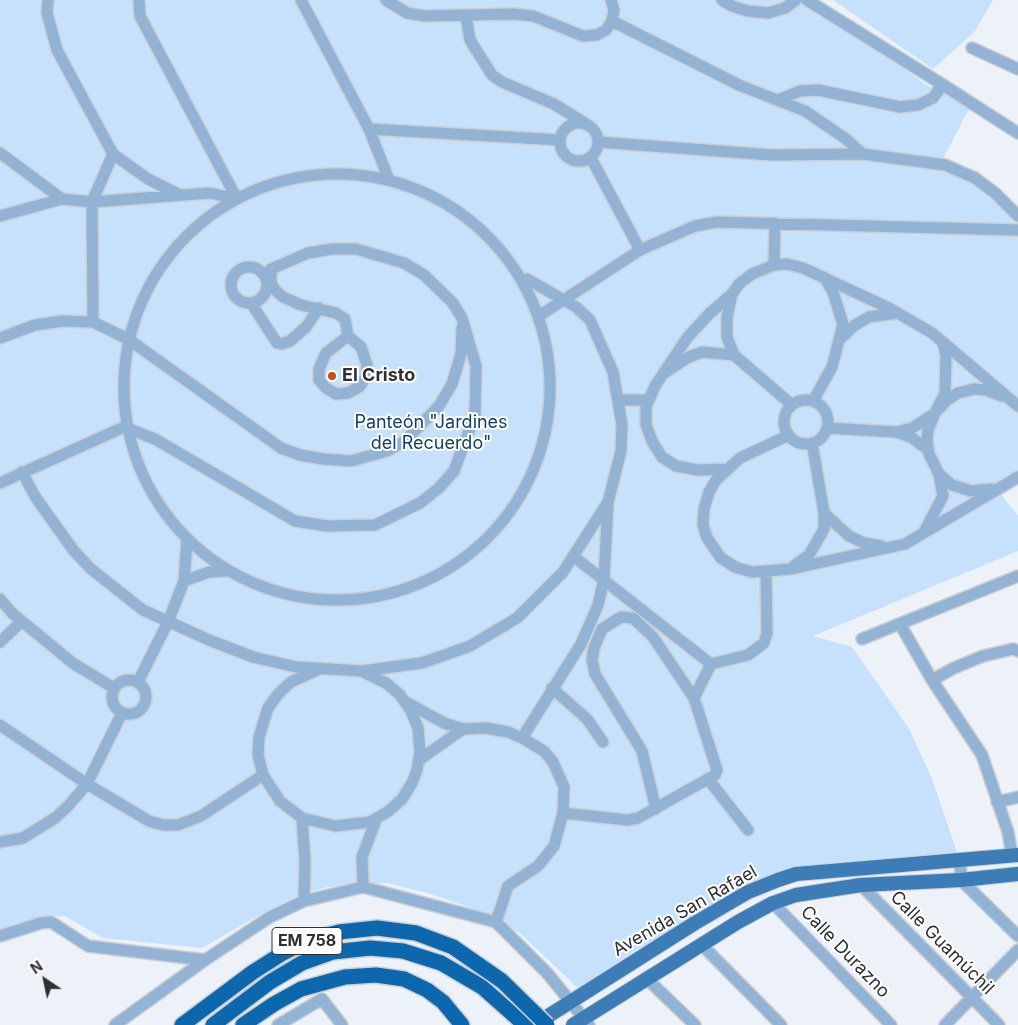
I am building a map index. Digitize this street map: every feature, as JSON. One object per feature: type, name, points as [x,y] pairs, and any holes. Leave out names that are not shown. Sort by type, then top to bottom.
[{"type":"highway","name":"EM 758","points":[[182,1025],[283,952],[308,940],[339,932],[377,928],[416,933],[453,947],[502,980],[547,1025]]},
{"type":"highway","name":"EM 758","points":[[213,1025],[270,982],[302,963],[333,952],[370,948],[403,951],[441,963],[482,987],[525,1025]]},
{"type":"highway","points":[[244,1025],[274,1004],[301,989],[345,977],[376,975],[404,980],[427,990],[446,1005],[462,1025]]},
{"type":"main road","name":"Avenida San Rafael","points":[[534,1025],[694,923],[748,892],[778,880],[796,874],[1015,855]]},
{"type":"main road","name":"Avenida San Rafael","points":[[582,1023],[646,978],[773,903],[821,890],[1018,874]]},
{"type":"street","points":[[48,0],[47,13],[57,50],[113,154],[148,180],[178,194]]},
{"type":"street","points":[[139,0],[140,16],[236,200]]},
{"type":"street","points":[[301,0],[369,130],[389,180]]},
{"type":"street","points":[[386,0],[407,13],[425,16],[514,14],[533,16],[583,36],[597,35],[606,30],[612,21],[614,10],[611,0]]},
{"type":"street","points":[[722,0],[732,6],[748,11],[768,13],[785,8],[796,0]]},
{"type":"street","points":[[807,0],[1018,133]]},
{"type":"street","points":[[466,16],[470,40],[492,74],[502,82],[554,104],[588,125],[594,130],[598,142],[595,153],[591,158],[579,162],[571,160],[562,152],[560,140],[566,128],[579,123],[588,125]]},
{"type":"street","points":[[612,21],[739,84],[780,99],[805,111],[846,139],[863,154]]},
{"type":"street","points":[[972,48],[1018,69]]},
{"type":"street","points":[[780,99],[800,90],[818,90],[900,107],[918,105],[933,98],[940,83]]},
{"type":"street","points":[[369,130],[560,140]]},
{"type":"street","points":[[598,142],[772,155],[863,154],[945,165],[975,178],[995,193],[1018,216]]},
{"type":"street","points":[[0,153],[62,199]]},
{"type":"street","points":[[93,322],[92,202],[113,154]]},
{"type":"street","points":[[591,158],[640,250]]},
{"type":"street","points":[[522,738],[581,644],[598,605],[604,579],[608,502],[621,451],[622,425],[613,372],[590,320],[576,307],[527,279],[480,227],[428,193],[389,180],[365,177],[303,179],[276,184],[236,200],[199,229],[176,251],[158,274],[144,297],[128,339],[121,395],[124,427],[147,484],[171,522],[187,540],[225,571],[282,592],[311,598],[359,598],[404,590],[446,572],[470,555],[492,534],[512,508],[527,479],[546,431],[551,407],[550,379],[539,316],[527,279]]},
{"type":"street","points":[[0,216],[62,199],[92,202],[210,193],[236,200]]},
{"type":"street","points":[[539,316],[640,250],[695,226],[717,222],[1018,230]]},
{"type":"street","points":[[774,265],[775,223]]},
{"type":"street","points":[[0,483],[124,427],[162,443],[295,521],[327,526],[375,526],[420,503],[439,488],[454,471],[463,452],[475,415],[476,366],[462,318],[442,290],[424,275],[404,263],[356,248],[308,253],[268,272],[248,267],[239,270],[232,277],[231,287],[234,296],[242,302],[251,303],[262,298],[267,287],[268,272]]},
{"type":"street","points":[[727,469],[698,470],[676,466],[662,457],[653,443],[646,425],[646,407],[662,374],[687,338],[709,314],[732,294],[739,284],[752,274],[774,265],[795,266],[824,277],[897,313],[932,333],[1015,405]]},
{"type":"street","points":[[268,272],[274,289],[283,297],[301,305],[336,313],[345,319],[348,336],[361,348],[367,365],[366,377],[359,387],[348,393],[336,394],[326,388],[319,380],[319,369],[326,353],[348,336]]},
{"type":"street","points":[[813,401],[832,367],[843,324],[833,292],[824,277]]},
{"type":"street","points":[[732,294],[726,327],[730,347],[734,355],[792,405]]},
{"type":"street","points":[[251,303],[277,342],[281,344],[290,341],[306,327],[319,308]]},
{"type":"street","points":[[840,339],[855,325],[868,317],[897,313]]},
{"type":"street","points":[[0,338],[35,325],[62,321],[93,322],[128,339],[281,448],[300,455],[351,461],[387,450],[405,441],[440,406],[452,384],[461,354],[462,318]]},
{"type":"street","points":[[923,534],[943,496],[939,474],[928,450],[928,430],[945,393],[946,355],[944,343]]},
{"type":"street","points":[[662,374],[689,357],[702,352],[734,355]]},
{"type":"street","points":[[896,432],[912,428],[935,413],[952,397],[974,389],[986,390],[1015,405]]},
{"type":"street","points":[[619,400],[649,400]]},
{"type":"street","points":[[800,401],[813,401],[825,410],[828,422],[827,428],[820,439],[812,443],[797,442],[789,435],[785,428],[785,416],[792,405],[800,401]]},
{"type":"street","points":[[827,428],[896,432],[911,437],[928,450]]},
{"type":"street","points":[[789,435],[740,458],[727,469],[712,486],[704,509],[703,525],[707,538],[721,558],[735,566],[752,572],[791,569],[905,544],[1018,478]]},
{"type":"street","points":[[791,569],[809,555],[824,529],[824,513],[812,443]]},
{"type":"street","points":[[22,472],[41,505],[74,551],[91,569],[143,610],[253,657],[273,663],[317,670],[340,669],[361,671],[421,662],[470,646],[517,618],[564,572],[608,502]]},
{"type":"street","points":[[939,474],[952,485],[971,491],[998,488],[1018,472]]},
{"type":"street","points":[[824,513],[848,536],[864,543],[887,547]]},
{"type":"street","points":[[138,682],[168,622],[184,580],[187,540]]},
{"type":"street","points":[[573,556],[711,664]]},
{"type":"street","points":[[184,580],[203,574],[225,571]]},
{"type":"street","points":[[694,698],[711,664],[748,655],[764,643],[767,633],[766,572]]},
{"type":"street","points":[[862,639],[1018,576]]},
{"type":"street","points":[[0,599],[13,614],[74,664],[114,688]]},
{"type":"street","points":[[563,813],[627,820],[638,818],[656,809],[677,795],[715,775],[717,770],[694,698],[653,637],[633,618],[621,617],[602,629],[594,648],[592,660],[595,674],[642,751],[656,809]]},
{"type":"street","points":[[0,642],[22,621]]},
{"type":"street","points":[[900,624],[932,680],[982,755],[1015,855]]},
{"type":"street","points":[[932,680],[983,656],[1013,649],[1018,651]]},
{"type":"street","points":[[317,670],[291,682],[279,692],[268,708],[258,737],[258,755],[263,775],[280,802],[302,818],[335,826],[352,826],[376,820],[394,807],[407,792],[419,760],[418,728],[405,702]]},
{"type":"street","points":[[361,671],[386,683],[405,702],[444,722],[463,730],[486,728],[508,732],[544,751],[553,762],[564,787],[563,813],[554,846],[538,866],[508,886],[496,922]]},
{"type":"street","points":[[124,680],[138,682],[146,693],[144,706],[132,714],[122,713],[112,701],[114,688],[124,680]]},
{"type":"street","points":[[552,688],[587,719],[603,742]]},
{"type":"street","points":[[0,842],[23,838],[55,818],[87,784],[122,713]]},
{"type":"street","points":[[0,725],[87,784],[149,821],[163,825],[178,825],[201,816],[263,775]]},
{"type":"street","points":[[419,760],[463,730]]},
{"type":"street","points":[[708,779],[748,830]]},
{"type":"street","points":[[997,802],[1018,797]]},
{"type":"street","points":[[302,818],[305,861],[304,901]]},
{"type":"street","points":[[363,887],[362,857],[376,820]]},
{"type":"street","points":[[960,859],[961,880],[1018,936]]},
{"type":"street","name":"Calle Guamúchil","points":[[861,886],[999,1025]]},
{"type":"street","points":[[115,1025],[205,960],[270,918],[304,901],[363,887],[496,922],[572,1001],[582,1023]]},
{"type":"street","name":"Calle Durazno","points":[[773,903],[891,1025]]},
{"type":"street","points":[[0,936],[50,922],[88,946],[205,960]]},
{"type":"street","points":[[701,944],[781,1025]]},
{"type":"street","points":[[946,1025],[1018,950]]},
{"type":"street","points":[[646,978],[695,1025]]},
{"type":"street","points":[[278,1025],[322,999],[342,1025]]},
{"type":"green space","name":"Panteón \"Jardines del Recuerdo\"","points":[[0,0],[811,0],[925,84],[970,107],[937,170],[973,183],[1009,215],[1018,229],[1018,483],[1000,493],[1018,516],[1018,551],[813,636],[852,647],[908,727],[931,776],[958,855],[796,873],[692,919],[634,951],[579,989],[521,934],[502,922],[474,909],[431,894],[387,883],[327,887],[302,894],[268,910],[202,948],[103,938],[65,916],[44,916],[0,930]]},
{"type":"green space","points":[[833,0],[993,0],[975,31],[933,69]]},
{"type":"place","name":"El Cristo","points":[[332,376]]}]
